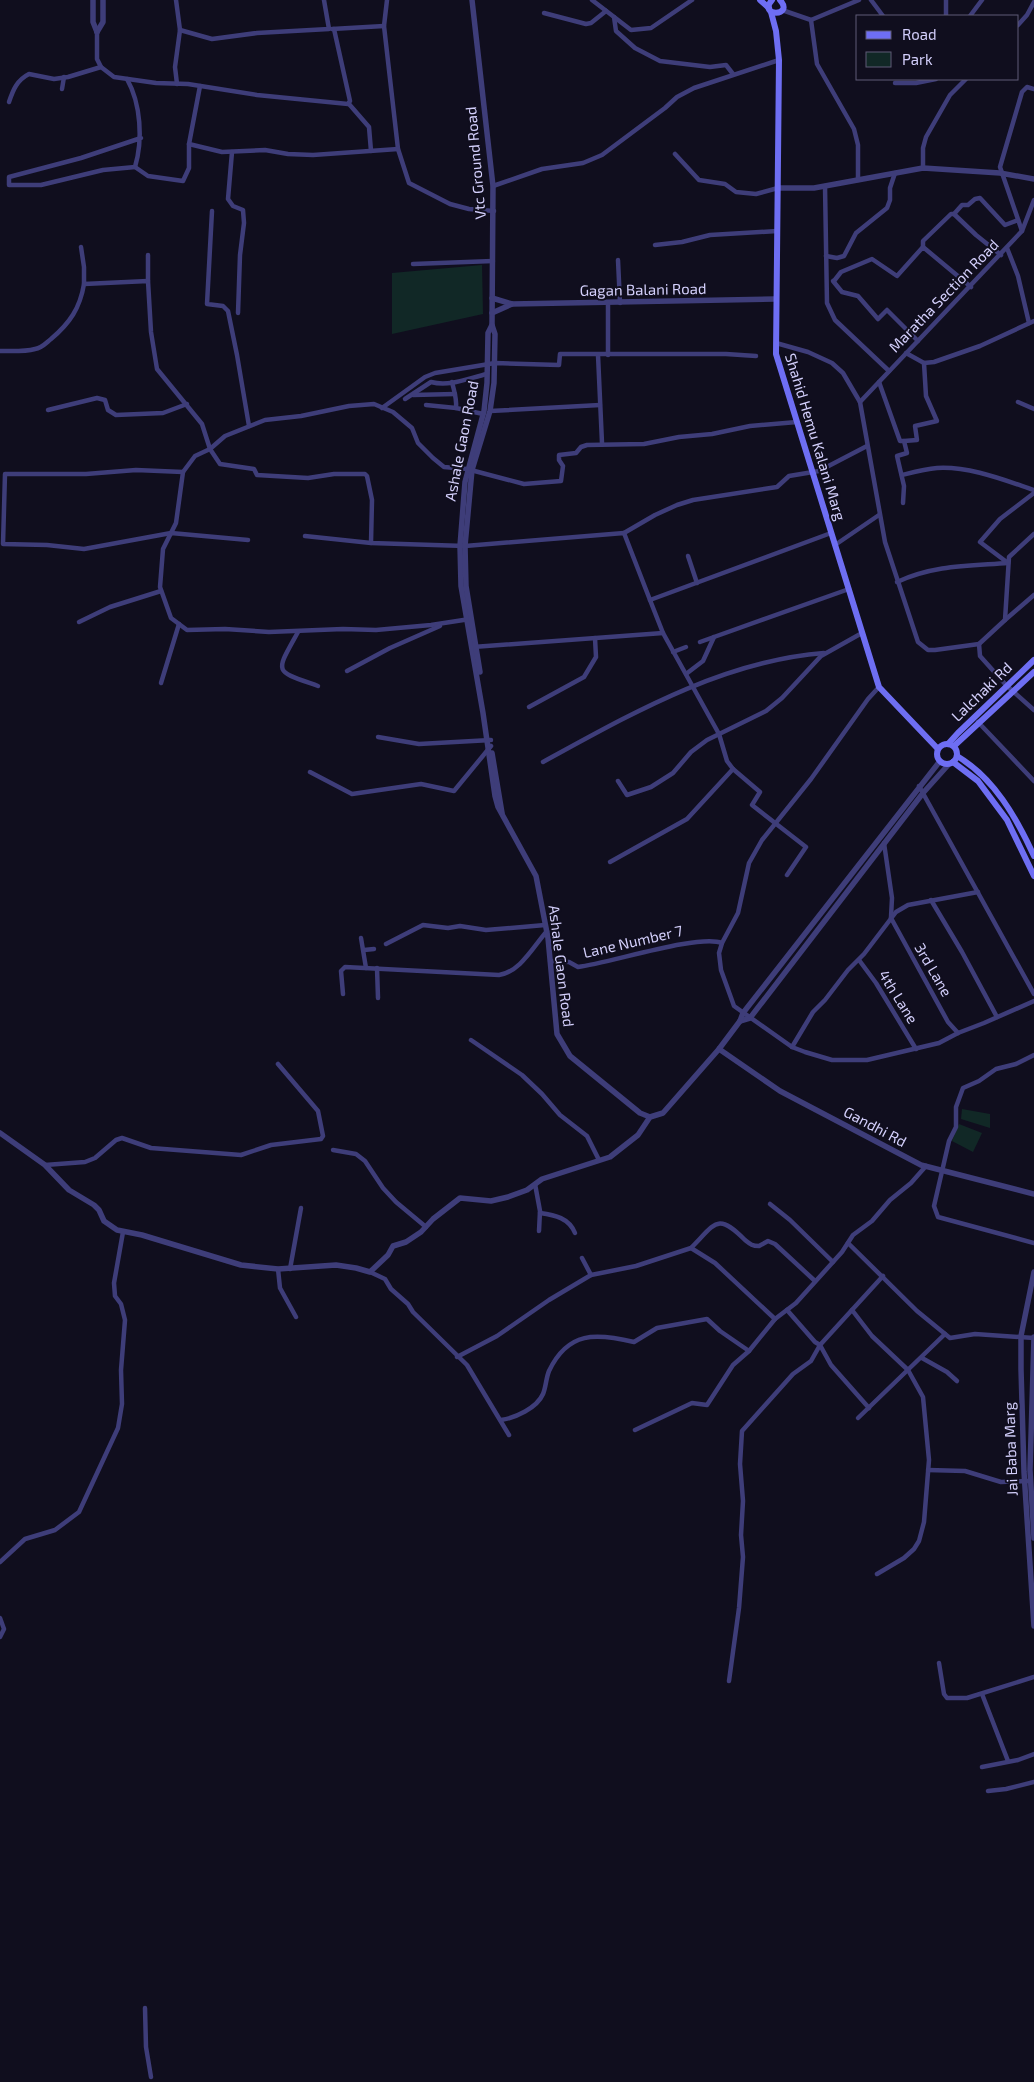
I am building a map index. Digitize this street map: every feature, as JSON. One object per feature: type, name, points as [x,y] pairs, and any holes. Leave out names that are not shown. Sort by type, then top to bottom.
[{"type":"main road","points":[[760,0],[770,10],[778,13],[782,10],[783,6],[780,0]]},
{"type":"main road","points":[[770,10],[769,3],[772,0]]},
{"type":"main road","name":"Shahid Hemu Kalani Marg","points":[[770,10],[776,31],[779,60],[776,354],[879,687],[938,750]]},
{"type":"main road","name":"Lalchaki Rd","points":[[951,745],[973,718],[1034,660]]},
{"type":"main road","name":"Lalchaki Rd","points":[[951,745],[979,724],[1034,672]]},
{"type":"main road","points":[[1034,856],[1018,824],[1001,798],[983,776],[971,764],[957,756],[951,745],[942,745],[937,755],[940,761],[951,763],[978,782],[1007,820],[1034,876]]},
{"type":"main road","points":[[951,763],[957,756]]},
{"type":"street","points":[[93,0],[92,22],[97,32],[97,59],[101,67],[114,77],[200,86],[257,96],[349,104]]},
{"type":"street","points":[[97,32],[103,22],[104,0]]},
{"type":"street","points":[[176,0],[180,30],[175,67],[177,84]]},
{"type":"street","points":[[324,0],[329,29]]},
{"type":"street","points":[[387,0],[384,26],[398,149],[409,183],[450,204],[494,212]]},
{"type":"street","name":"Vtc Ground Road","points":[[472,0],[493,186],[492,325]]},
{"type":"street","points":[[592,0],[631,30],[651,28],[692,0]]},
{"type":"street","points":[[782,10],[811,20],[859,0]]},
{"type":"street","points":[[871,0],[882,15]]},
{"type":"street","points":[[946,0],[946,15]]},
{"type":"street","points":[[971,15],[982,0]]},
{"type":"street","points":[[1019,24],[1027,15],[1034,2]]},
{"type":"street","points":[[544,13],[586,24],[591,23],[606,11]]},
{"type":"street","points":[[614,17],[616,31],[635,48],[660,61],[710,67],[726,65],[733,74]]},
{"type":"street","points":[[811,20],[817,64],[854,130],[858,145],[858,180]]},
{"type":"street","points":[[180,30],[212,39],[257,33],[384,26]]},
{"type":"street","points":[[334,29],[349,104],[370,129],[371,152]]},
{"type":"street","points":[[493,186],[542,169],[583,163],[602,155],[678,97],[694,88],[779,60]]},
{"type":"street","points":[[9,102],[16,85],[29,74],[54,79],[101,67]]},
{"type":"street","points":[[62,89],[64,77]]},
{"type":"street","points":[[127,79],[134,92],[141,138],[135,167]]},
{"type":"street","points":[[895,83],[916,83],[931,80]]},
{"type":"street","points":[[923,168],[923,148],[926,137],[950,95],[965,80]]},
{"type":"street","points":[[141,138],[80,158],[9,177],[9,185],[41,185],[103,170],[135,167],[148,176],[183,181],[189,168],[189,144],[200,86]]},
{"type":"street","points":[[1022,231],[1000,172],[1000,167],[1022,92],[1027,87],[1034,89]]},
{"type":"street","points":[[189,144],[222,152],[265,150],[288,154],[312,155],[398,149]]},
{"type":"street","points":[[232,152],[228,199],[233,206],[243,210],[244,222],[240,255],[238,313]]},
{"type":"street","points":[[675,154],[699,180],[725,184],[736,192],[756,194],[778,188],[814,188],[923,168],[1000,172],[1034,179]]},
{"type":"street","points":[[826,256],[837,258],[844,256],[856,233],[886,208],[890,200],[890,188],[895,173]]},
{"type":"street","points":[[825,186],[827,303],[835,320],[889,371]]},
{"type":"street","points":[[970,288],[924,247],[923,241],[962,205],[968,205],[975,199],[980,198],[1005,225],[1018,220]]},
{"type":"street","name":"Maratha Section Road","points":[[860,402],[1022,231],[1034,200]]},
{"type":"street","points":[[212,211],[207,304],[223,306],[228,311],[249,426]]},
{"type":"street","points":[[954,214],[1001,255]]},
{"type":"street","points":[[654,245],[682,242],[710,235],[777,231]]},
{"type":"street","points":[[0,351],[30,350],[42,347],[73,316],[81,298],[84,284],[81,247]]},
{"type":"street","points":[[834,281],[841,272],[872,260],[896,276],[924,247]]},
{"type":"street","points":[[906,353],[924,363],[934,362],[980,346],[1031,322],[1018,276],[1007,248]]},
{"type":"street","points":[[148,255],[151,332],[157,369],[202,424],[210,449],[220,464],[247,466],[254,469],[257,475],[308,478],[334,474],[365,474],[372,500],[371,543]]},
{"type":"street","points":[[618,260],[620,303]]},
{"type":"street","points":[[412,264],[493,261]]},
{"type":"street","points":[[84,284],[148,281]]},
{"type":"street","points":[[827,281],[834,281]]},
{"type":"street","points":[[834,281],[842,292],[858,296],[878,319],[887,310],[918,341]]},
{"type":"street","name":"Gagan Balani Road","points":[[492,298],[512,304],[776,299]]},
{"type":"street","points":[[608,303],[608,355]]},
{"type":"street","name":"Gagan Balani Road","points":[[492,313],[512,304]]},
{"type":"street","name":"Ashale Gaon Road","points":[[492,325],[495,334],[495,363],[490,411],[463,494],[463,586],[489,744],[494,796],[498,807],[536,876],[546,928],[557,1034],[570,1056],[640,1113],[650,1118]]},
{"type":"street","name":"Ashale Gaon Road","points":[[470,470],[483,414],[488,364],[488,334],[492,325]]},
{"type":"street","points":[[776,344],[808,352],[832,363],[843,373],[860,402],[879,515],[897,582],[921,646],[928,650],[935,650],[979,644],[1034,595]]},
{"type":"street","points":[[382,408],[425,377],[435,373],[495,363],[558,365],[560,354],[726,354],[756,356]]},
{"type":"street","points":[[598,355],[602,443]]},
{"type":"street","points":[[879,382],[900,441],[917,440],[915,426],[937,421],[926,396],[924,363]]},
{"type":"street","points":[[405,400],[431,382],[438,384],[464,381],[487,374]]},
{"type":"street","points":[[452,382],[457,398],[456,408]]},
{"type":"street","points":[[411,395],[455,394]]},
{"type":"street","points":[[48,410],[98,398],[105,400],[108,410],[116,415],[162,413],[187,404]]},
{"type":"street","points":[[1018,402],[1034,409]]},
{"type":"street","points":[[469,619],[376,630],[343,629],[269,632],[225,629],[186,630],[170,618],[161,591],[163,549],[176,523],[183,472],[195,456],[210,449],[225,436],[249,426],[265,420],[301,416],[349,406],[374,404],[392,412],[412,428],[418,443],[444,467],[470,470],[524,484],[561,481],[563,466],[559,460],[559,455],[576,453],[581,447],[587,445],[602,443],[644,444],[679,437],[712,434],[750,426],[797,422]]},
{"type":"street","points":[[426,405],[456,408],[483,414]]},
{"type":"street","points":[[490,411],[600,405]]},
{"type":"street","points":[[903,503],[902,475],[897,456],[906,453],[904,440]]},
{"type":"street","points":[[305,536],[371,543],[463,546],[624,533],[677,505],[693,500],[772,488],[781,485],[789,476],[813,473],[867,446]]},
{"type":"street","points":[[902,475],[937,468],[967,470],[1004,480],[1034,492],[1000,519],[980,542],[1008,563]]},
{"type":"street","points":[[183,472],[136,470],[86,474],[5,474],[3,544],[47,545],[84,549],[171,533],[248,540]]},
{"type":"street","points":[[835,545],[879,515]]},
{"type":"street","points":[[624,533],[663,633],[719,734],[727,761],[733,769],[759,790],[760,793],[752,805],[806,848],[787,875]]},
{"type":"street","points":[[650,600],[831,533]]},
{"type":"street","points":[[1005,620],[1009,557],[1034,534]]},
{"type":"street","points":[[688,556],[697,583]]},
{"type":"street","points":[[897,582],[917,573],[936,568],[1008,563]]},
{"type":"street","points":[[700,642],[849,589]]},
{"type":"street","points":[[78,622],[110,607],[161,591]]},
{"type":"street","points":[[347,671],[390,648],[448,622]]},
{"type":"street","points":[[162,683],[179,624]]},
{"type":"street","points":[[298,632],[283,659],[282,670],[286,674],[318,686]]},
{"type":"street","points":[[473,647],[663,633]]},
{"type":"street","points":[[618,781],[627,795],[651,787],[674,772],[697,747],[772,706],[826,652],[862,633]]},
{"type":"street","points":[[686,674],[703,661],[714,637]]},
{"type":"street","points":[[529,707],[584,677],[596,657],[595,638]]},
{"type":"street","points":[[979,644],[980,656],[1006,685],[1034,710]]},
{"type":"street","points":[[673,652],[686,647]]},
{"type":"street","points":[[543,762],[618,721],[692,686],[780,658],[826,652]]},
{"type":"street","points":[[879,687],[868,699],[811,779],[762,840],[749,863],[738,913],[722,943],[719,953],[721,970],[734,1006],[792,1047],[832,1060],[867,1060],[893,1056],[939,1044],[958,1032],[1034,1001]]},
{"type":"street","points":[[973,718],[1034,781]]},
{"type":"street","points":[[378,737],[419,744],[489,744]]},
{"type":"street","points":[[310,772],[352,794],[421,784],[454,791],[468,776],[489,744]]},
{"type":"street","points":[[740,1021],[750,1018],[880,835],[940,761]]},
{"type":"street","points":[[370,1272],[388,1255],[393,1246],[406,1242],[422,1232],[433,1219],[460,1198],[491,1201],[527,1190],[542,1179],[610,1157],[638,1135],[650,1118],[663,1113],[718,1049],[740,1021],[743,1013],[784,968],[923,793],[951,763]]},
{"type":"street","points":[[610,862],[687,818],[733,769]]},
{"type":"street","points":[[919,786],[1034,994]]},
{"type":"street","points":[[880,835],[884,843],[892,898],[891,918]]},
{"type":"street","points":[[792,1047],[813,1012],[859,960],[896,912],[908,905],[978,892]]},
{"type":"street","points":[[931,900],[997,1017]]},
{"type":"street","name":"3rd Lane","points":[[891,918],[948,1022],[958,1032]]},
{"type":"street","points":[[386,944],[423,925],[448,928],[460,926],[486,930],[546,928]]},
{"type":"street","points":[[343,994],[342,968],[345,967],[508,974],[516,969],[546,928]]},
{"type":"street","points":[[361,938],[366,968]]},
{"type":"street","name":"Lane Number 7","points":[[550,961],[569,962],[578,967],[692,942],[705,940],[722,943]]},
{"type":"street","points":[[364,950],[374,949]]},
{"type":"street","name":"4th Lane","points":[[859,960],[876,983],[916,1049]]},
{"type":"street","points":[[377,968],[378,998]]},
{"type":"street","points":[[471,1040],[522,1075],[560,1115],[586,1136],[598,1160]]},
{"type":"street","name":"Gandhi Rd","points":[[718,1049],[780,1091],[926,1166],[1034,1194]]},
{"type":"street","points":[[1034,1055],[1016,1064],[996,1069],[979,1081],[963,1088],[956,1107],[956,1127],[949,1141],[934,1206],[938,1216],[1034,1243]]},
{"type":"street","points":[[45,1165],[85,1162],[95,1158],[116,1140],[122,1138],[151,1148],[241,1155],[272,1145],[321,1140],[323,1136],[318,1111],[278,1064]]},
{"type":"street","points":[[0,1133],[45,1165],[69,1190],[94,1205],[99,1210],[104,1221],[117,1230],[142,1235],[241,1265],[278,1270],[336,1265],[356,1268],[385,1279],[391,1289],[467,1365],[509,1435]]},
{"type":"street","points":[[333,1150],[356,1154],[365,1160],[383,1188],[396,1202],[426,1227]]},
{"type":"street","points":[[635,1430],[692,1403],[707,1404],[732,1365],[749,1351],[776,1319],[796,1303],[853,1235],[872,1221],[890,1200],[912,1182],[926,1166]]},
{"type":"street","points":[[535,1184],[540,1213],[539,1231]]},
{"type":"street","points":[[770,1204],[790,1220],[832,1262]]},
{"type":"street","points":[[290,1269],[301,1208]]},
{"type":"street","points":[[540,1213],[556,1216],[567,1221],[575,1233]]},
{"type":"street","points":[[457,1357],[497,1336],[549,1300],[591,1275],[636,1266],[691,1248],[716,1225],[724,1223],[730,1225],[750,1245],[759,1246],[768,1241],[774,1244],[815,1281]]},
{"type":"street","points":[[0,1562],[21,1541],[55,1530],[79,1512],[118,1428],[122,1404],[121,1370],[125,1320],[121,1304],[114,1294],[114,1283],[123,1232]]},
{"type":"street","points":[[848,1243],[917,1310],[950,1338],[975,1334],[1034,1337]]},
{"type":"street","points":[[691,1248],[715,1263],[776,1319]]},
{"type":"street","points":[[582,1258],[591,1275]]},
{"type":"street","points":[[278,1270],[280,1288],[296,1317]]},
{"type":"street","name":"Jai Baba Marg","points":[[1029,1470],[1021,1336],[1034,1272]]},
{"type":"street","points":[[729,1681],[744,1557],[741,1535],[743,1501],[740,1464],[742,1431],[793,1374],[810,1361],[820,1344],[882,1276]]},
{"type":"street","points":[[787,1310],[814,1342],[820,1344],[831,1365],[869,1408]]},
{"type":"street","points":[[852,1310],[872,1336],[908,1370],[923,1397],[928,1470],[924,1522],[920,1541],[904,1558],[878,1574]]},
{"type":"street","points":[[501,1420],[510,1419],[532,1407],[542,1395],[548,1374],[557,1356],[566,1347],[581,1338],[596,1336],[634,1342],[657,1328],[708,1319],[720,1331],[749,1351]]},
{"type":"street","points":[[858,1418],[945,1334]]},
{"type":"street","name":"Jai Baba Marg","points":[[1034,1337],[1027,1481],[1034,1622]]},
{"type":"street","points":[[922,1358],[947,1372],[956,1381]]},
{"type":"street","points":[[928,1470],[965,1471],[1001,1482],[1027,1481]]},
{"type":"street","name":"Jai Baba Marg","points":[[1027,1481],[1034,1538]]},
{"type":"street","points":[[0,1618],[4,1630],[0,1637]]},
{"type":"street","points":[[939,1663],[944,1694],[947,1698],[967,1698],[1034,1677]]},
{"type":"street","points":[[982,1694],[1008,1761]]},
{"type":"street","points":[[982,1767],[1018,1760],[1034,1754]]},
{"type":"street","points":[[988,1791],[1034,1782]]},
{"type":"street","points":[[145,2008],[146,2047],[151,2077]]},
{"type":"green space","points":[[482,265],[483,314],[392,334],[392,273]]},
{"type":"green space","points":[[962,1109],[990,1114],[990,1128],[961,1119]]},
{"type":"green space","points":[[959,1124],[982,1133],[973,1152],[952,1141]]}]
